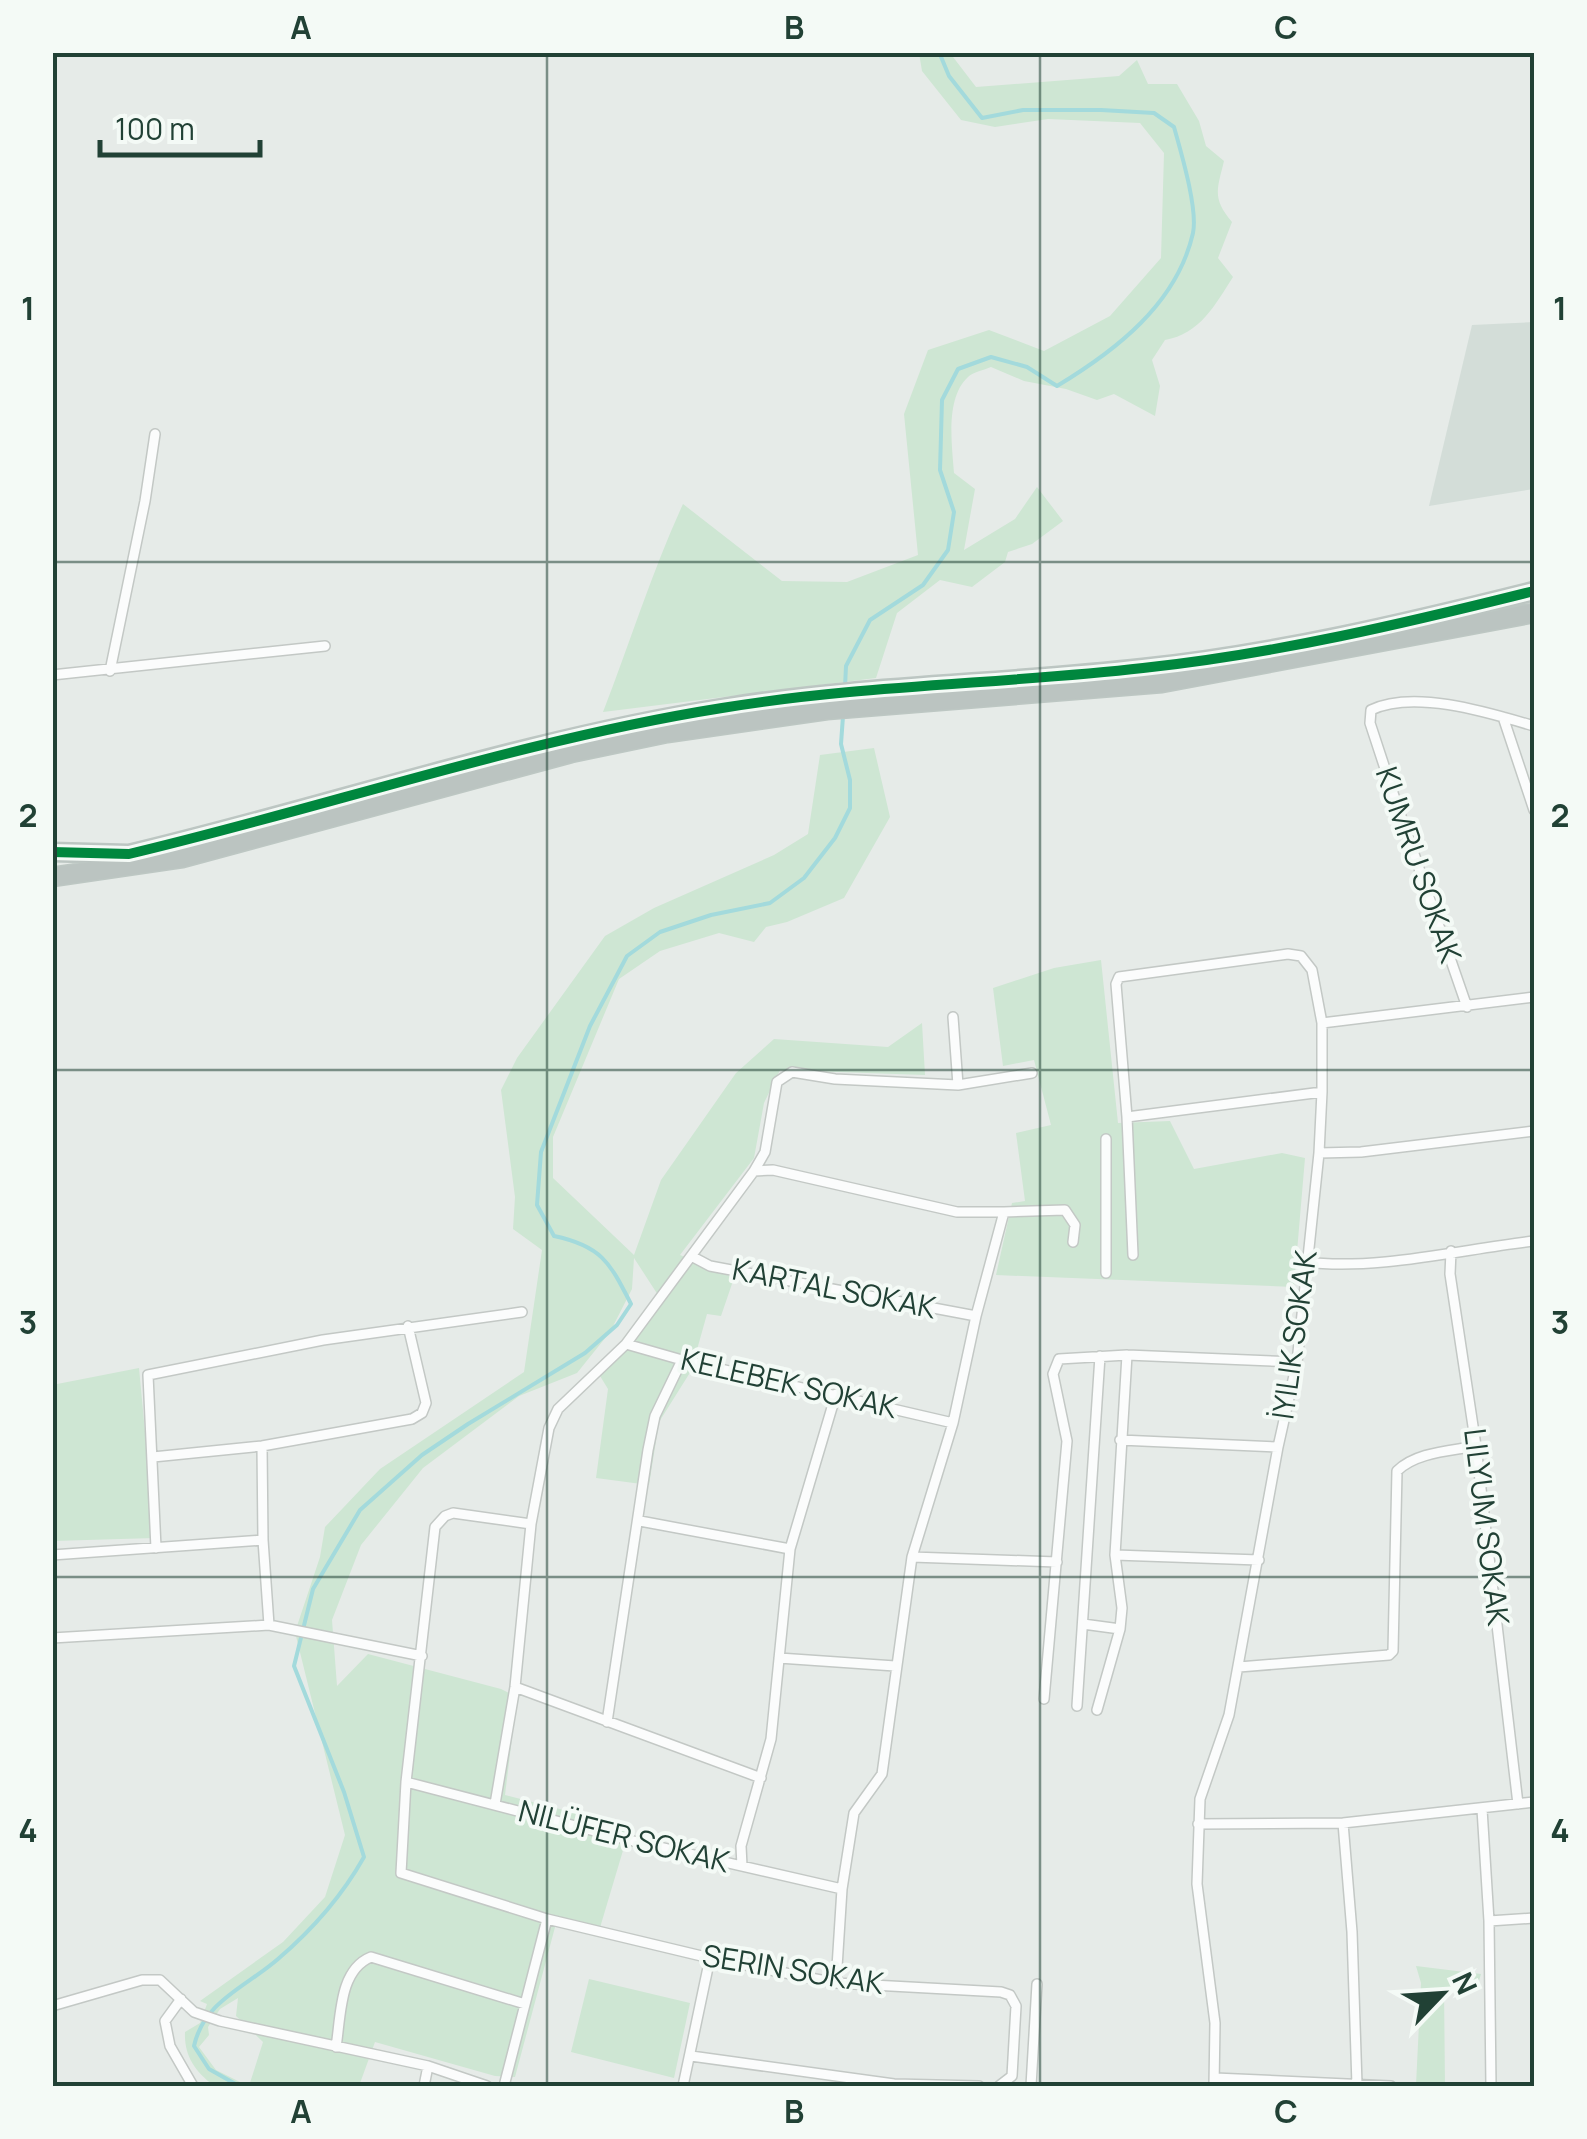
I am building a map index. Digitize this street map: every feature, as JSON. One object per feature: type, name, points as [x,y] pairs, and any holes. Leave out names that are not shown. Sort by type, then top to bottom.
[{"type":"highway","points":[[864,699],[1212,659],[1444,614],[1534,592]]},
{"type":"highway","points":[[52,852],[130,854],[597,731],[728,707],[1162,683],[1534,614]]},
{"type":"highway","points":[[52,877],[182,858],[590,749],[826,702]]},
{"type":"street","points":[[110,671],[155,434]]},
{"type":"street","points":[[52,675],[325,646]]},
{"type":"street","name":"KUMRU SOKAK","points":[[1467,1007],[1370,724],[1371,710],[1384,704],[1447,704],[1503,717]]},
{"type":"street","points":[[1503,717],[1534,726]]},
{"type":"street","points":[[1503,717],[1534,810]]},
{"type":"street","name":"İYILIK SOKAK","points":[[1127,1117],[1116,984],[1119,976],[1288,954],[1301,956],[1312,970],[1322,1023],[1322,1092],[1297,1362],[1229,1715],[1200,1799],[1198,1824],[1198,1884],[1216,2023],[1215,2082]]},
{"type":"street","points":[[1322,1023],[1534,997]]},
{"type":"street","points":[[953,1017],[958,1086]]},
{"type":"street","points":[[495,1804],[515,1687],[531,1524],[550,1428],[558,1409],[626,1344],[754,1171],[765,1152],[777,1082],[792,1072],[958,1086],[1032,1073]]},
{"type":"street","points":[[1133,1255],[1127,1117],[1322,1092]]},
{"type":"street","points":[[1319,1153],[1361,1152],[1534,1131]]},
{"type":"street","points":[[1106,1138],[1106,1272]]},
{"type":"street","points":[[754,1171],[773,1170],[957,1212],[1064,1210],[1075,1224],[1073,1242]]},
{"type":"street","points":[[836,1984],[842,1889],[854,1813],[882,1774],[912,1557],[953,1423],[1004,1212]]},
{"type":"street","points":[[1306,1262],[1329,1265],[1385,1261],[1534,1242]]},
{"type":"street","name":"LILYUM SOKAK","points":[[1451,1251],[1450,1274],[1476,1446],[1518,1804]]},
{"type":"street","name":"KARTAL SOKAK","points":[[693,1257],[710,1266],[976,1316]]},
{"type":"street","points":[[156,1548],[148,1375],[408,1326],[522,1312]]},
{"type":"street","points":[[153,1457],[262,1446],[412,1419],[422,1413],[426,1403],[408,1326]]},
{"type":"street","name":"KELEBEK SOKAK","points":[[626,1344],[953,1423]]},
{"type":"street","points":[[1044,1699],[1066,1441],[1053,1374],[1059,1359],[1127,1354],[1297,1362]]},
{"type":"street","points":[[1097,1710],[1120,1629],[1122,1608],[1115,1555],[1127,1354]]},
{"type":"street","points":[[1077,1706],[1100,1356]]},
{"type":"street","points":[[607,1722],[655,1416],[682,1360]]},
{"type":"street","points":[[742,1866],[741,1846],[774,1725],[790,1549],[836,1394]]},
{"type":"street","points":[[1120,1440],[1278,1446]]},
{"type":"street","points":[[262,1446],[263,1540],[273,1625]]},
{"type":"street","points":[[1239,1666],[1389,1655],[1393,1651],[1397,1471],[1406,1462],[1421,1457],[1476,1446]]},
{"type":"street","points":[[406,1782],[435,1527],[445,1516],[453,1514],[531,1524]]},
{"type":"street","points":[[640,1521],[790,1549]]},
{"type":"street","points":[[52,1556],[263,1540]]},
{"type":"street","points":[[1115,1555],[1259,1560]]},
{"type":"street","points":[[912,1557],[1056,1562]]},
{"type":"street","points":[[1083,1624],[1120,1629]]},
{"type":"street","points":[[52,1638],[273,1625],[422,1656]]},
{"type":"street","points":[[779,1658],[894,1666]]},
{"type":"street","points":[[515,1687],[760,1778]]},
{"type":"street","name":"NILÜFER SOKAK","points":[[406,1782],[842,1889]]},
{"type":"street","name":"SERIN SOKAK","points":[[406,1782],[401,1873],[547,1919],[836,1984],[1001,1992],[1010,1996],[1016,2006],[1012,2076],[1002,2086]]},
{"type":"street","points":[[1198,1824],[1343,1823],[1534,1802]]},
{"type":"street","points":[[1482,1809],[1490,1921],[1491,2086]]},
{"type":"street","points":[[1343,1823],[1352,1932],[1357,2085]]},
{"type":"street","points":[[1490,1921],[1534,1918]]},
{"type":"street","points":[[504,2086],[547,1919]]},
{"type":"street","points":[[336,2047],[348,1979],[357,1963],[372,1957],[525,2004]]},
{"type":"street","points":[[683,2086],[710,1958]]},
{"type":"street","points":[[52,2006],[142,1980],[160,1980],[194,2012],[428,2066],[488,2086]]},
{"type":"street","points":[[1031,2086],[1037,1984]]},
{"type":"street","points":[[182,2000],[165,2021],[170,2046],[193,2086]]},
{"type":"street","points":[[691,2056],[860,2081],[979,2086]]},
{"type":"street","points":[[424,2086],[428,2066]]},
{"type":"street","points":[[1215,2082],[1390,2086]]},
{"type":"shaded area","points":[[1534,322],[1534,489],[1429,506],[1472,325]]},
{"type":"green space","points":[[919,53],[950,53],[976,87],[1119,76],[1137,60],[1148,84],[1177,84],[1199,121],[1206,146],[1224,161],[1218,193],[1232,222],[1218,258],[1233,277],[1205,317],[1188,332],[1165,340],[1152,360],[1160,386],[1155,416],[1114,394],[1097,400],[1024,381],[991,367],[968,377],[956,397],[952,422],[954,473],[975,489],[964,550],[1015,519],[1037,487],[1063,521],[1032,544],[1008,552],[1005,562],[972,587],[940,580],[897,613],[876,678],[603,712],[683,504],[782,581],[847,582],[918,555],[904,414],[928,350],[989,330],[1044,351],[1110,316],[1161,258],[1164,153],[1140,123],[1048,119],[995,127],[961,120],[922,71]]},
{"type":"green space","points":[[874,748],[890,817],[844,898],[766,927],[754,942],[719,933],[660,951],[619,979],[553,1137],[553,1178],[634,1255],[661,1180],[736,1073],[774,1039],[888,1047],[922,1023],[925,1075],[780,1070],[764,1103],[754,1158],[680,1255],[734,1278],[721,1316],[707,1314],[691,1371],[659,1422],[649,1485],[596,1478],[608,1389],[597,1371],[658,1295],[634,1258],[632,1289],[610,1332],[577,1373],[519,1396],[423,1468],[361,1545],[332,1620],[337,1686],[368,1654],[501,1689],[517,1697],[505,1795],[630,1827],[599,1931],[558,1916],[515,2077],[495,2076],[375,2042],[359,2086],[249,2086],[263,2042],[236,2016],[238,1998],[220,2009],[199,2047],[216,2070],[248,2086],[213,2085],[192,2062],[186,2048],[185,2032],[200,2023],[207,2004],[200,2001],[283,1942],[325,1897],[345,1835],[295,1632],[320,1557],[325,1527],[380,1469],[524,1372],[542,1250],[513,1229],[515,1197],[501,1090],[517,1058],[605,936],[654,908],[774,855],[808,834],[820,755]]},
{"type":"green space","points":[[1101,960],[1118,1123],[1170,1121],[1194,1169],[1282,1153],[1305,1158],[1294,1287],[996,1275],[1012,1203],[1025,1201],[1016,1133],[1051,1125],[1034,1060],[1003,1066],[993,988],[1054,968]]},
{"type":"green space","points":[[139,1368],[155,1538],[53,1541],[52,1385]]},
{"type":"green space","points":[[1416,1966],[1481,1974],[1478,1984],[1444,1988],[1445,2086],[1416,2085],[1421,1983]]},
{"type":"green space","points":[[589,1979],[690,2003],[674,2078],[571,2052]]},
{"type":"waterway","points":[[845,687],[846,666],[870,620],[923,585],[948,550],[954,512],[940,470],[942,400],[958,369],[991,357],[1027,367],[1057,386],[1141,323],[1173,282],[1193,233],[1191,196],[1174,127],[1154,113],[1101,110],[1023,110],[982,118],[949,76],[939,52]]},
{"type":"waterway","points":[[239,2086],[209,2069],[194,2046],[199,2030],[217,2006],[278,1959],[314,1924],[364,1857],[344,1792],[294,1666],[313,1589],[360,1510],[422,1455],[585,1353],[617,1325],[631,1304],[603,1258],[583,1245],[554,1236],[537,1205],[541,1152],[590,1026],[627,956],[660,932],[711,915],[770,903],[804,878],[835,838],[850,808],[850,780],[841,744],[843,716]]},
{"type":"cycle path","points":[[52,852],[129,854],[498,756],[722,708],[827,694],[1090,673],[1242,655],[1534,591]]}]
